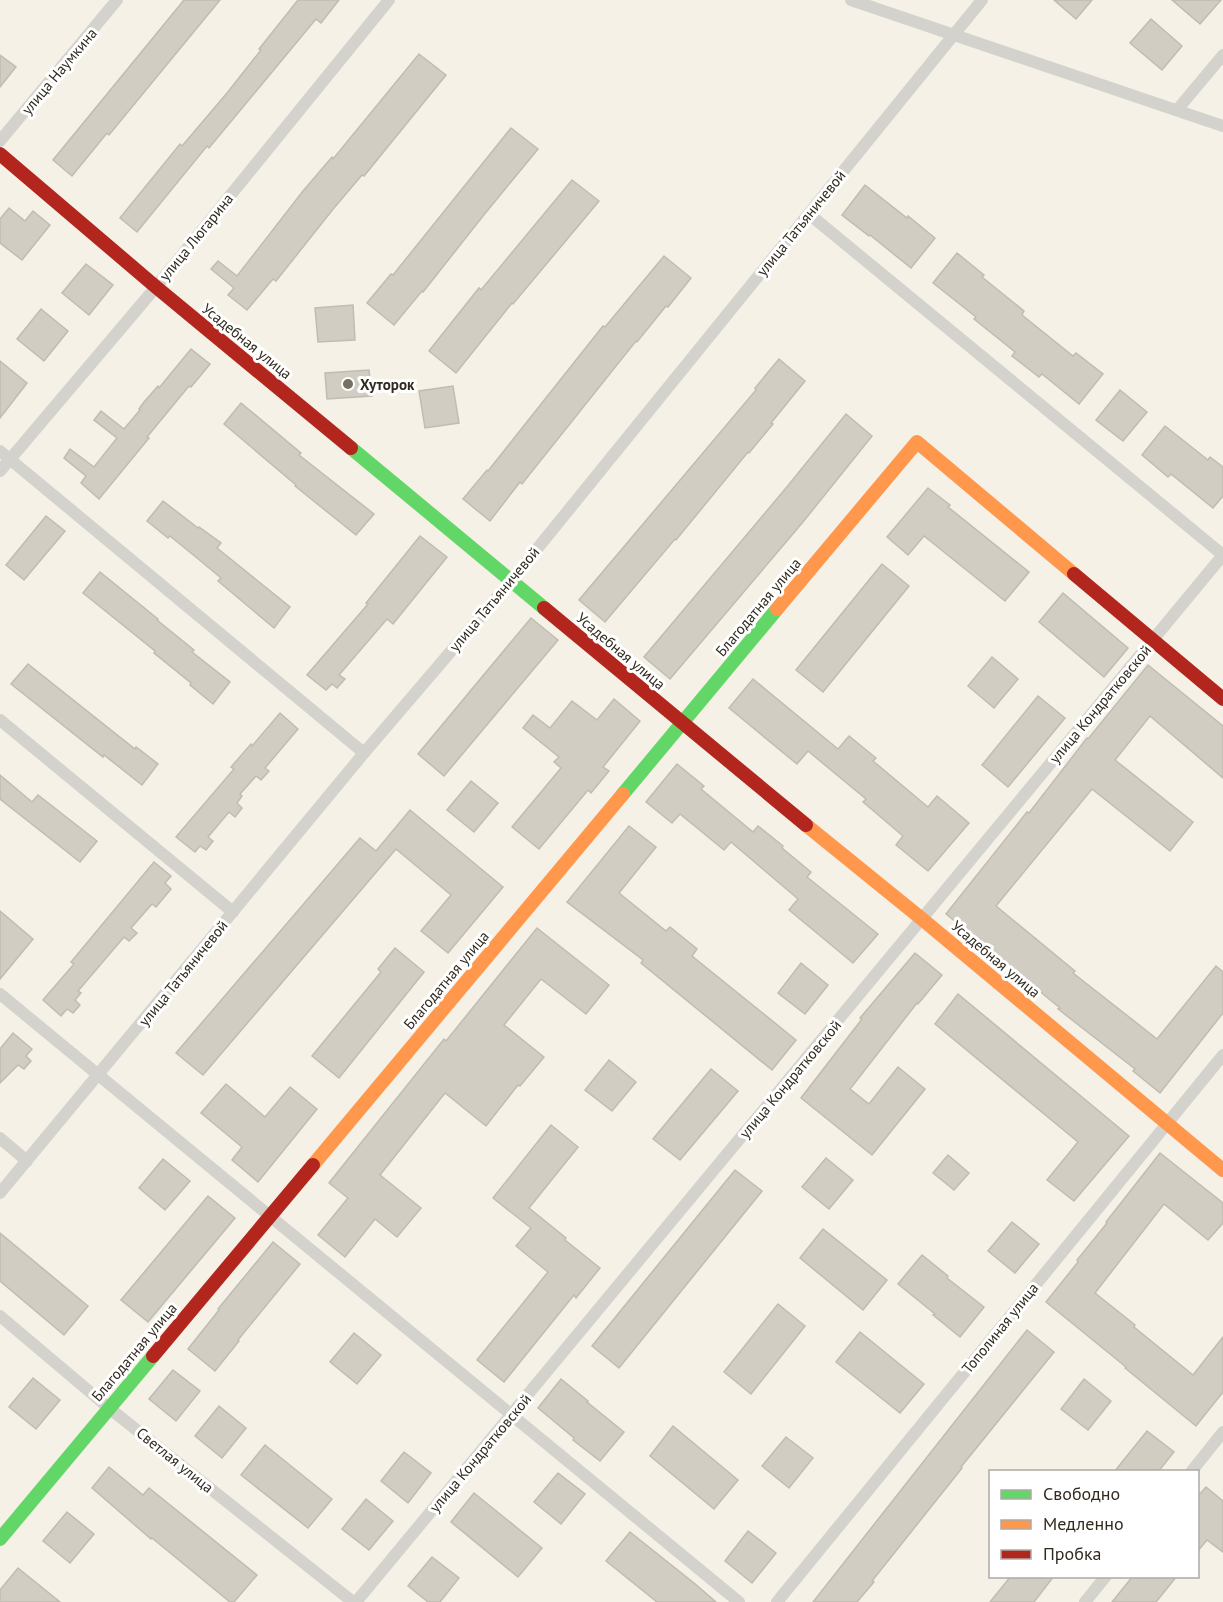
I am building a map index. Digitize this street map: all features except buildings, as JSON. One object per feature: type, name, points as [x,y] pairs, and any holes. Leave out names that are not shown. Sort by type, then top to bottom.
[{"type":"street","name":"улица Наумкина","points":[[0,141],[117,0]]},
{"type":"street","name":"улица Люгарина","points":[[0,471],[5,455],[156,287],[389,0]]},
{"type":"street","points":[[851,0],[1223,126]]},
{"type":"street","name":"улица Татьяничевой","points":[[0,1193],[364,753],[511,580],[982,0]]},
{"type":"street","points":[[1177,110],[1223,54]]},
{"type":"street","name":"Усадебная улица","points":[[0,154],[156,287],[511,580],[681,724],[922,919],[1223,1170]]},
{"type":"street","points":[[809,214],[1223,555]]},
{"type":"street","name":"Благодатная улица","points":[[0,1539],[917,442],[1152,640]]},
{"type":"street","points":[[5,455],[364,753]]},
{"type":"street","name":"улица Кондратковской","points":[[355,1602],[1223,555]]},
{"type":"street","points":[[1152,640],[1223,699]]},
{"type":"street","points":[[0,720],[233,912]]},
{"type":"street","points":[[0,994],[739,1602]]},
{"type":"street","name":"Тополиная улица","points":[[777,1602],[1223,1055]]},
{"type":"street","points":[[0,1138],[27,1161]]},
{"type":"street","name":"Светлая улица","points":[[0,1316],[109,1408],[355,1602]]},
{"type":"street","points":[[1193,1470],[1223,1432]]},
{"type":"street","points":[[1085,1602],[1104,1578]]},
{"type":"traffic: fast","points":[[351,448],[544,608]]},
{"type":"traffic: fast","points":[[623,794],[777,609]]},
{"type":"traffic: fast","points":[[0,1539],[153,1356]]},
{"type":"traffic: slow","points":[[777,609],[917,442],[1074,574]]},
{"type":"traffic: slow","points":[[313,1165],[623,794]]},
{"type":"traffic: slow","points":[[806,825],[1223,1170]]},
{"type":"traffic: jam","points":[[0,154],[351,448]]},
{"type":"traffic: jam","points":[[1074,574],[1223,699]]},
{"type":"traffic: jam","points":[[544,608],[806,825]]},
{"type":"traffic: jam","points":[[153,1356],[313,1165]]},
{"type":"place","name":"Хуторок","points":[[348,384]]}]
